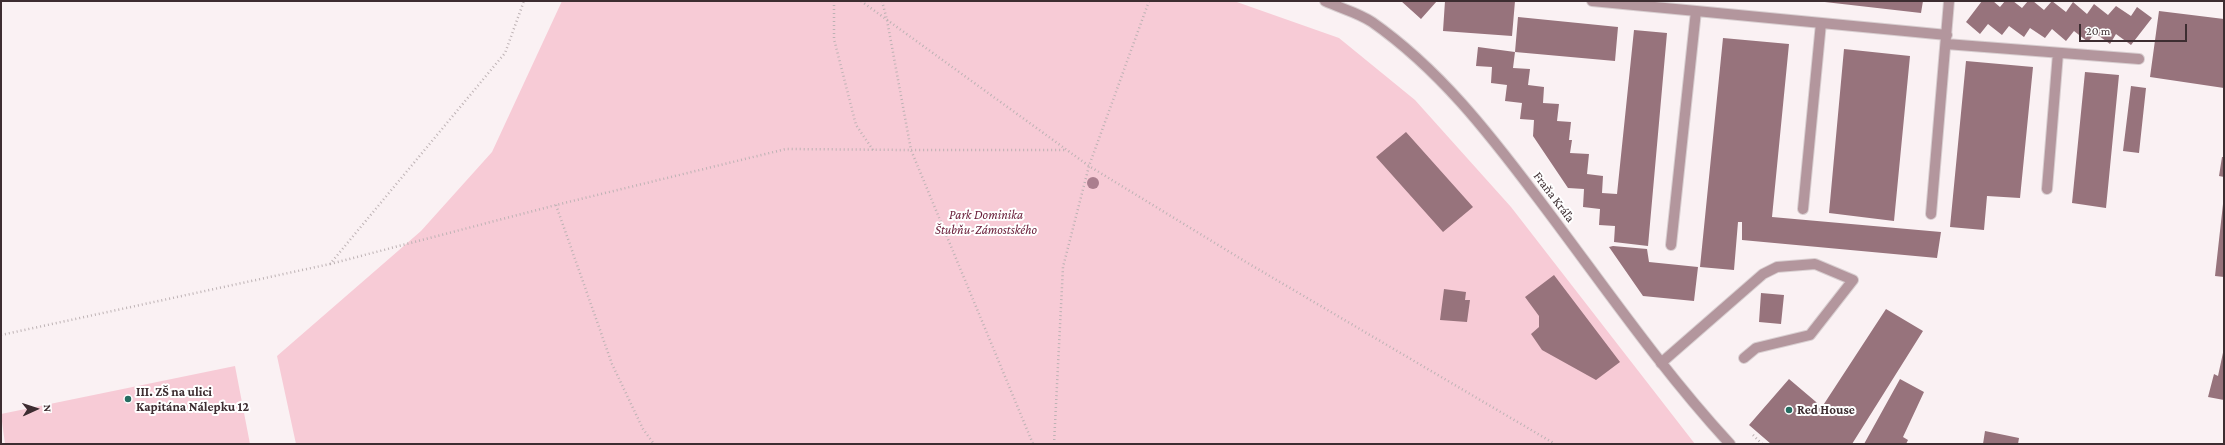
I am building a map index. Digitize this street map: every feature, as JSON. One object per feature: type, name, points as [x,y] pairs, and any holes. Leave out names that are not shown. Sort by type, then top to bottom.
[{"type":"street","name":"Fraňa Kráľa","points":[[1325,1],[1371,21],[1420,60],[1458,97],[1499,146],[1690,401],[1730,444]]},
{"type":"street","points":[[1592,1],[1821,23],[1946,40],[2139,59]]},
{"type":"street","points":[[1931,214],[1949,1]]},
{"type":"street","points":[[1671,245],[1696,11]]},
{"type":"street","points":[[1803,209],[1821,23]]},
{"type":"street","points":[[2047,189],[2058,52]]},
{"type":"street","points":[[1661,363],[1763,274],[1777,267],[1815,264],[1853,280],[1810,335],[1756,348],[1744,358]]},
{"type":"path","points":[[330,264],[505,53],[524,1]]},
{"type":"path","points":[[834,1],[834,39],[856,125],[873,150]]},
{"type":"path","points":[[861,1],[1089,166],[1246,262],[1555,444]]},
{"type":"path","points":[[882,1],[887,20],[911,150],[1034,444]]},
{"type":"path","points":[[1054,444],[1063,267],[1089,166],[1149,1]]},
{"type":"path","points":[[1,335],[330,264],[556,205],[786,150],[1068,150]]},
{"type":"path","points":[[556,205],[612,364],[643,430],[654,444]]},
{"type":"green space","name":"Park Dominika Štubňu-Zámostského","points":[[562,1],[1234,1],[1339,38],[1415,100],[1511,207],[1695,444],[296,444],[277,356],[421,231],[492,152]]},
{"type":"green space","points":[[235,366],[250,444],[5,444],[1,414]]},
{"type":"building","points":[[1401,1],[1437,1],[1421,19]]},
{"type":"building","points":[[1445,1],[1515,1],[1512,36],[1443,31]]},
{"type":"building","points":[[1816,1],[1923,1],[1921,13]]},
{"type":"building","points":[[1982,1],[1993,1],[2000,7],[2005,1],[2013,1],[2022,8],[2028,1],[2033,1],[2044,10],[2052,1],[2066,12],[2073,2],[2087,14],[2094,4],[2108,15],[2116,6],[2131,16],[2137,7],[2152,18],[2131,45],[2116,34],[2110,44],[2095,33],[2088,42],[2074,31],[2066,41],[2052,29],[2045,38],[2030,28],[2024,37],[2009,26],[2002,35],[1988,24],[1980,34],[1966,22]]},
{"type":"building","points":[[2159,11],[2224,19],[2224,88],[2150,77]]},
{"type":"building","points":[[1518,17],[1618,27],[1615,61],[1515,52]]},
{"type":"building","points":[[1634,30],[1667,33],[1648,246],[1614,242],[1615,226],[1599,225],[1600,209],[1583,207],[1584,189],[1568,188],[1533,136],[1534,120],[1520,119],[1522,103],[1505,101],[1507,85],[1491,83],[1492,67],[1476,66],[1478,47],[1515,52],[1513,68],[1530,69],[1528,85],[1544,87],[1543,103],[1559,104],[1557,121],[1571,122],[1569,140],[1572,140],[1570,153],[1589,154],[1587,174],[1603,176],[1602,193],[1617,194]]},
{"type":"building","points":[[1723,38],[1789,44],[1772,217],[1941,232],[1937,258],[1742,240],[1742,222],[1738,222],[1734,270],[1700,267]]},
{"type":"building","points":[[1844,49],[1910,56],[1894,221],[1829,213]]},
{"type":"building","points":[[1966,61],[2033,67],[2020,198],[1987,196],[1984,230],[1950,227]]},
{"type":"building","points":[[2085,72],[2119,75],[2106,208],[2072,203]]},
{"type":"building","points":[[2131,86],[2146,88],[2139,153],[2123,151]]},
{"type":"building","points":[[1406,132],[1473,207],[1443,232],[1376,157]]},
{"type":"building","points":[[2222,157],[2224,157],[2224,177],[2219,176]]},
{"type":"building","points":[[2224,204],[2224,277],[2215,276]]},
{"type":"building","points":[[1613,246],[1647,249],[1649,262],[1698,267],[1694,301],[1643,296],[1609,247]]},
{"type":"building","points":[[1554,275],[1620,362],[1596,380],[1542,350],[1531,334],[1539,327],[1539,316],[1525,297]]},
{"type":"building","points":[[1444,289],[1466,292],[1465,300],[1470,300],[1467,322],[1440,320]]},
{"type":"building","points":[[1761,293],[1784,295],[1781,324],[1759,322]]},
{"type":"building","points":[[1886,309],[1923,331],[1852,444],[1771,444],[1749,425],[1789,379],[1822,407]]},
{"type":"building","points":[[2224,348],[2224,400],[2208,397],[2214,374],[2218,376]]},
{"type":"building","points":[[1900,379],[1924,392],[1903,437],[1908,440],[1906,444],[1864,444]]},
{"type":"building","points":[[1985,431],[2019,438],[2018,444],[1983,444]]},
{"type":"place","name":"III. ZŠ na ulici Kapitána Nálepku 12","points":[[128,399]]},
{"type":"place","name":"Red House","points":[[1789,410]]}]
